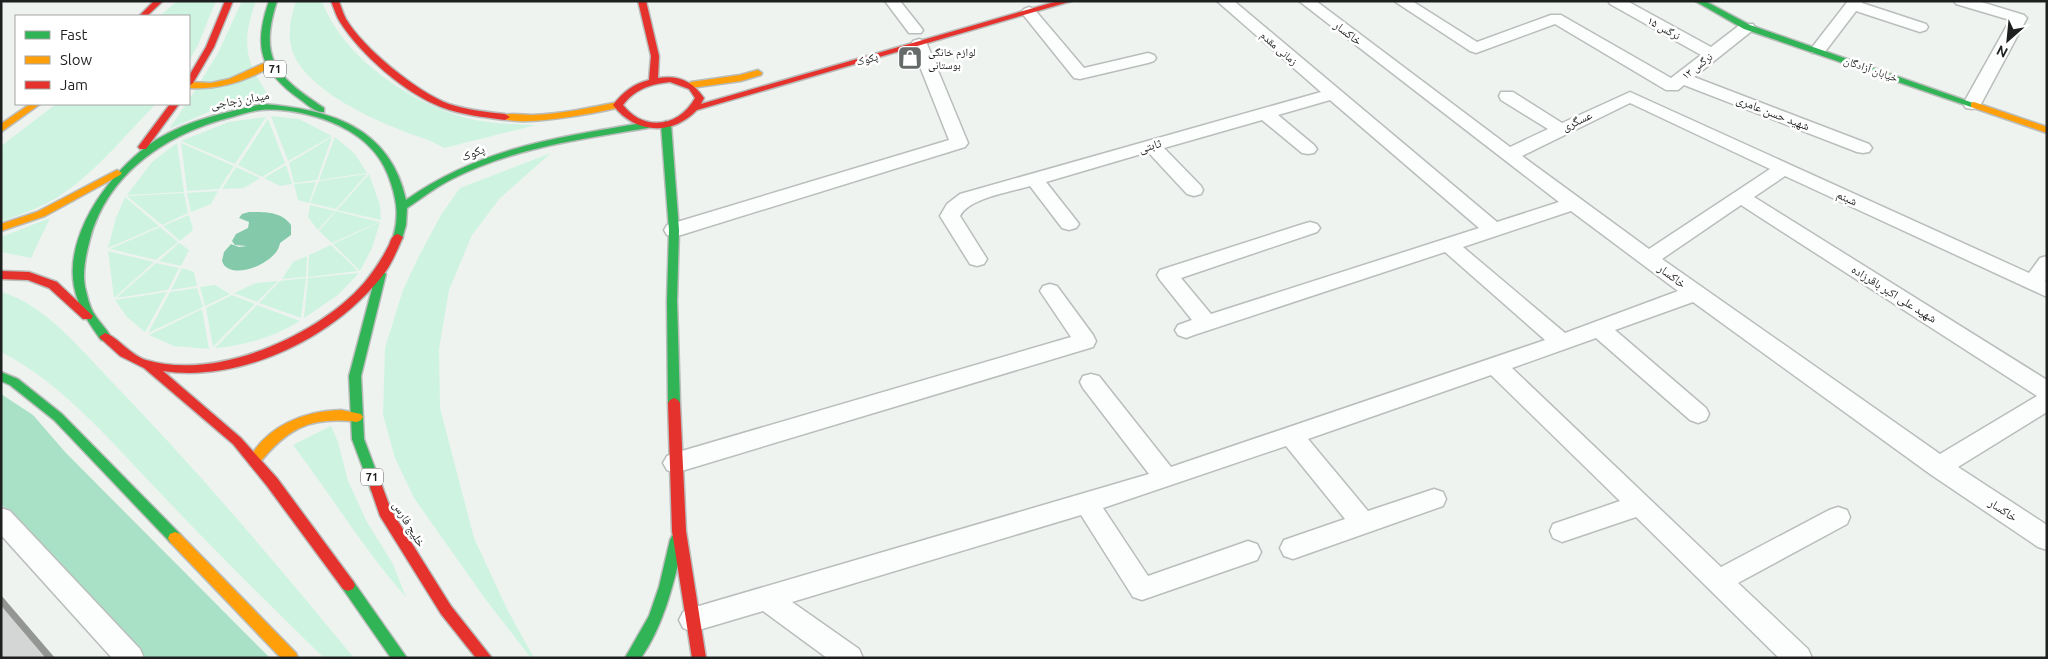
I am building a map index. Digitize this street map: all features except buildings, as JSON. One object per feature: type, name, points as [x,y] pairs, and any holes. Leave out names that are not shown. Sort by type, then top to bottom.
[{"type":"main road","points":[[144,15],[159,1]]},
{"type":"main road","points":[[190,82],[210,47],[229,1]]},
{"type":"main road","name":"71","points":[[273,1],[267,18],[264,43],[271,63],[276,72],[298,95],[328,115]]},
{"type":"main road","points":[[335,1],[344,22],[374,55],[414,88],[444,105],[485,115],[518,118],[571,115],[618,105],[624,95],[630,91],[653,81],[671,80],[691,85],[697,89],[700,98],[696,108]]},
{"type":"main road","points":[[642,1],[655,56],[653,81]]},
{"type":"main road","name":"پکوک","points":[[403,206],[449,177],[503,156],[552,144],[666,124],[683,118],[696,108],[916,34],[1030,12],[1068,1]]},
{"type":"main road","name":"خیابان آزادگان","points":[[1699,1],[1747,27],[2047,130]]},
{"type":"main road","points":[[190,84],[211,85],[233,81],[252,75],[271,63]]},
{"type":"main road","points":[[691,85],[741,78],[768,70]]},
{"type":"main road","points":[[1,129],[34,105]]},
{"type":"main road","name":"71","points":[[136,158],[173,105]]},
{"type":"main road","points":[[618,105],[621,115],[626,119],[648,126]]},
{"type":"main road","name":"میدان زجاجی","points":[[272,107],[292,107],[328,115],[376,146],[390,164],[403,206],[402,226],[394,249],[383,268],[356,298],[324,322],[269,352],[229,364],[189,370],[148,365],[121,351],[101,334],[87,316],[80,293],[79,270],[82,245],[90,222],[103,197],[136,158],[170,135],[220,116],[272,107]]},
{"type":"main road","points":[[666,124],[674,230],[672,301],[675,464],[679,500],[679,531],[699,658]]},
{"type":"main road","points":[[1,228],[41,214],[125,169]]},
{"type":"main road","name":"خلیج فارس","points":[[383,268],[355,376],[358,439],[385,512],[446,610],[485,658]]},
{"type":"main road","points":[[1,275],[29,276],[53,285],[87,316]]},
{"type":"main road","name":"71","points":[[148,365],[237,441],[326,553],[400,658]]},
{"type":"main road","points":[[1,376],[14,382],[58,417],[291,658]]},
{"type":"main road","points":[[254,461],[261,449],[272,438],[300,421],[331,413],[358,416]]},
{"type":"main road","points":[[632,658],[642,647],[660,609],[679,531]]},
{"type":"street","points":[[674,230],[959,143],[916,34],[892,1]]},
{"type":"street","name":"زمانی مقدم","points":[[1224,1],[1494,229]]},
{"type":"street","name":"خاکسار","points":[[1306,1],[1508,156],[1695,293],[1938,467],[2047,539]]},
{"type":"street","name":"شهید حسن عامری","points":[[1401,1],[1476,48],[1556,18],[1677,82],[1863,148]]},
{"type":"street","name":"نرگس ۱۵","points":[[1615,1],[1712,54]]},
{"type":"street","points":[[1969,2],[2018,18],[1972,104]]},
{"type":"street","points":[[1818,50],[1855,3],[1920,27]]},
{"type":"street","points":[[1030,12],[1080,74],[1148,58]]},
{"type":"street","name":"نرگس ۱۳","points":[[1647,105],[1747,27]]},
{"type":"street","name":"ثابتی","points":[[977,259],[950,216],[954,208],[967,198],[1333,94]]},
{"type":"street","points":[[1508,96],[1560,129]]},
{"type":"street","name":"عسگری","points":[[1508,156],[1560,129],[1630,97],[1647,105]]},
{"type":"street","name":"شبنم","points":[[1647,105],[1782,169],[2040,286]]},
{"type":"street","points":[[1265,113],[1308,150]]},
{"type":"street","points":[[1151,146],[1194,190]]},
{"type":"street","points":[[1648,258],[1782,169]]},
{"type":"street","points":[[1034,179],[1069,224]]},
{"type":"street","name":"شهید علی اکبر باقرزاده","points":[[1741,197],[2047,390]]},
{"type":"street","points":[[1186,330],[1573,204]]},
{"type":"street","points":[[1206,323],[1166,275],[1310,228]]},
{"type":"street","points":[[1448,244],[1562,342]]},
{"type":"street","points":[[2040,286],[2047,262]]},
{"type":"street","points":[[675,464],[1085,341],[1050,291]]},
{"type":"street","points":[[692,620],[1166,478],[1600,329],[1695,293]]},
{"type":"street","points":[[1600,329],[1698,414]]},
{"type":"street","points":[[1495,365],[1798,658]]},
{"type":"street","points":[[1091,382],[1166,478]]},
{"type":"street","points":[[1938,467],[2047,401]]},
{"type":"street","points":[[1291,435],[1363,523]]},
{"type":"street","points":[[1293,548],[1434,499]]},
{"type":"street","points":[[1087,503],[1142,589],[1248,552]]},
{"type":"street","points":[[1562,531],[1640,505]]},
{"type":"street","points":[[1718,581],[1838,517]]},
{"type":"street","points":[[1,518],[130,658]]},
{"type":"street","points":[[766,598],[849,658]]},
{"type":"shaded area","points":[[177,1],[216,1],[198,45],[190,59],[190,15],[161,15]]},
{"type":"shaded area","points":[[242,1],[256,1],[248,30],[248,54],[256,76],[272,100],[220,107],[169,129],[185,105],[190,105],[190,98],[218,53]]},
{"type":"shaded area","points":[[296,1],[322,1],[332,22],[345,41],[362,59],[402,90],[424,102],[476,120],[536,125],[444,148],[353,108],[322,88],[309,76],[292,50],[290,38],[291,19]]},
{"type":"shaded area","points":[[55,105],[155,105],[99,164],[61,195],[32,210],[1,222],[1,146]]},
{"type":"shaded area","points":[[271,116],[299,119],[332,136],[288,161]]},
{"type":"shaded area","points":[[266,117],[235,164],[181,141],[229,122]]},
{"type":"shaded area","points":[[268,119],[285,163],[262,177],[238,165]]},
{"type":"shaded area","points":[[332,137],[317,180],[294,183],[289,163]]},
{"type":"shaded area","points":[[335,137],[355,154],[367,173],[319,180]]},
{"type":"shaded area","points":[[177,143],[184,192],[127,195],[152,162]]},
{"type":"shaded area","points":[[181,143],[234,166],[219,189],[187,191]]},
{"type":"shaded area","points":[[551,153],[500,198],[472,235],[449,290],[439,349],[440,408],[474,538],[508,611],[534,658],[531,658],[486,600],[414,498],[395,458],[383,415],[385,348],[403,290],[441,215],[460,188]]},
{"type":"shaded area","points":[[286,165],[292,184],[280,186],[264,178]]},
{"type":"shaded area","points":[[236,167],[260,178],[244,188],[222,189]]},
{"type":"shaded area","points":[[367,174],[336,209],[310,203],[319,181]]},
{"type":"shaded area","points":[[369,174],[380,205],[381,220],[337,210]]},
{"type":"shaded area","points":[[316,182],[309,203],[298,200],[294,184]]},
{"type":"shaded area","points":[[218,191],[211,204],[191,212],[187,193]]},
{"type":"shaded area","points":[[184,193],[188,213],[162,225],[127,196]]},
{"type":"shaded area","points":[[125,197],[159,226],[108,248],[116,218]]},
{"type":"shaded area","points":[[310,205],[335,211],[318,230],[308,217]]},
{"type":"shaded area","points":[[336,211],[379,222],[332,243],[319,231]]},
{"type":"shaded area","points":[[249,212],[272,213],[282,217],[291,225],[291,235],[280,243],[277,250],[263,263],[253,268],[234,270],[226,267],[222,261],[224,252],[231,244],[239,247],[247,246],[235,245],[232,241],[236,234],[248,228],[249,222],[239,218],[242,214]]},
{"type":"shaded area","points":[[189,215],[193,230],[180,241],[163,226]]},
{"type":"shaded area","points":[[50,218],[31,258],[1,252],[1,237]]},
{"type":"shaded area","points":[[380,222],[372,248],[360,271],[333,244]]},
{"type":"shaded area","points":[[160,227],[178,242],[156,260],[110,249]]},
{"type":"shaded area","points":[[179,243],[189,250],[181,266],[159,261]]},
{"type":"shaded area","points":[[331,245],[358,271],[308,277],[309,255]]},
{"type":"shaded area","points":[[108,251],[154,262],[114,298]]},
{"type":"shaded area","points":[[307,256],[306,277],[282,279],[293,262]]},
{"type":"shaded area","points":[[156,263],[179,268],[168,290],[116,298]]},
{"type":"shaded area","points":[[182,268],[194,272],[197,286],[171,290]]},
{"type":"shaded area","points":[[359,273],[338,295],[304,318],[308,278]]},
{"type":"shaded area","points":[[306,278],[301,318],[259,303],[280,281]]},
{"type":"shaded area","points":[[278,281],[257,302],[234,293],[256,283]]},
{"type":"shaded area","points":[[215,285],[230,294],[205,306],[200,287]]},
{"type":"shaded area","points":[[197,288],[203,307],[148,333],[170,292]]},
{"type":"shaded area","points":[[1,292],[33,307],[76,344],[146,417],[207,485],[267,553],[354,658],[324,658],[204,539],[109,438],[67,398],[24,365],[1,352]]},
{"type":"shaded area","points":[[167,292],[145,332],[127,317],[115,300]]},
{"type":"shaded area","points":[[232,295],[255,304],[213,347],[206,308]]},
{"type":"shaded area","points":[[257,305],[300,321],[280,332],[259,339],[238,345],[215,348]]},
{"type":"shaded area","points":[[202,309],[209,349],[174,346],[149,335]]},
{"type":"shaded area","points":[[1,394],[33,415],[66,453],[270,658],[146,658],[1,504]]},
{"type":"shaded area","points":[[331,426],[338,442],[348,481],[367,522],[393,564],[406,597],[362,541],[293,445]]},
{"type":"traffic: fast","points":[[273,1],[264,34],[265,51],[269,62],[283,81],[321,110]]},
{"type":"traffic: fast","points":[[1699,1],[1747,27],[1974,105]]},
{"type":"traffic: fast","points":[[262,107],[284,108],[326,117],[363,135],[378,149],[390,167],[400,195],[402,219],[398,237]]},
{"type":"traffic: fast","points":[[105,337],[87,312],[79,285],[80,257],[88,229],[101,202],[119,177],[141,156],[164,139],[199,123],[262,107]]},
{"type":"traffic: fast","points":[[666,124],[674,230],[672,301],[674,403]]},
{"type":"traffic: fast","points":[[403,206],[448,177],[496,157],[571,138],[648,125]]},
{"type":"traffic: fast","points":[[376,487],[358,439],[355,376],[381,274]]},
{"type":"traffic: fast","points":[[1,376],[14,382],[58,417],[175,538]]},
{"type":"traffic: fast","points":[[632,658],[642,645],[656,616],[666,587],[677,540]]},
{"type":"traffic: fast","points":[[348,585],[400,658]]},
{"type":"traffic: slow","points":[[190,85],[200,86],[232,82],[271,63]]},
{"type":"traffic: slow","points":[[691,85],[741,78],[758,73]]},
{"type":"traffic: slow","points":[[1,129],[34,105]]},
{"type":"traffic: slow","points":[[505,117],[548,117],[618,105]]},
{"type":"traffic: slow","points":[[1974,105],[2047,130]]},
{"type":"traffic: slow","points":[[1,228],[41,214],[117,173]]},
{"type":"traffic: slow","points":[[254,461],[275,437],[298,422],[326,415],[357,417]]},
{"type":"traffic: slow","points":[[175,538],[291,658]]},
{"type":"traffic: jam","points":[[144,15],[159,1]]},
{"type":"traffic: jam","points":[[190,81],[210,47],[229,1]]},
{"type":"traffic: jam","points":[[335,1],[344,22],[363,45],[389,70],[418,91],[444,105],[474,113],[505,117]]},
{"type":"traffic: jam","points":[[642,1],[655,56],[653,81]]},
{"type":"traffic: jam","points":[[696,108],[1068,1]]},
{"type":"traffic: jam","points":[[671,79],[692,87],[700,98],[694,109],[685,117],[673,123],[648,125],[636,122],[626,115],[618,105],[629,93],[641,86],[655,81],[671,79]]},
{"type":"traffic: jam","points":[[143,147],[173,105]]},
{"type":"traffic: jam","points":[[105,337],[124,353],[140,362],[180,369],[218,367],[256,357],[293,342],[328,321],[358,296],[382,268],[398,237]]},
{"type":"traffic: jam","points":[[1,275],[29,276],[53,285],[87,316]]},
{"type":"traffic: jam","points":[[148,365],[237,441],[272,482],[348,585]]},
{"type":"traffic: jam","points":[[674,403],[679,531],[699,658]]},
{"type":"traffic: jam","points":[[376,487],[385,512],[446,610],[485,658]]},
{"type":"place","name":"لوازم خانگی بوستانی","points":[[910,58]]}]
